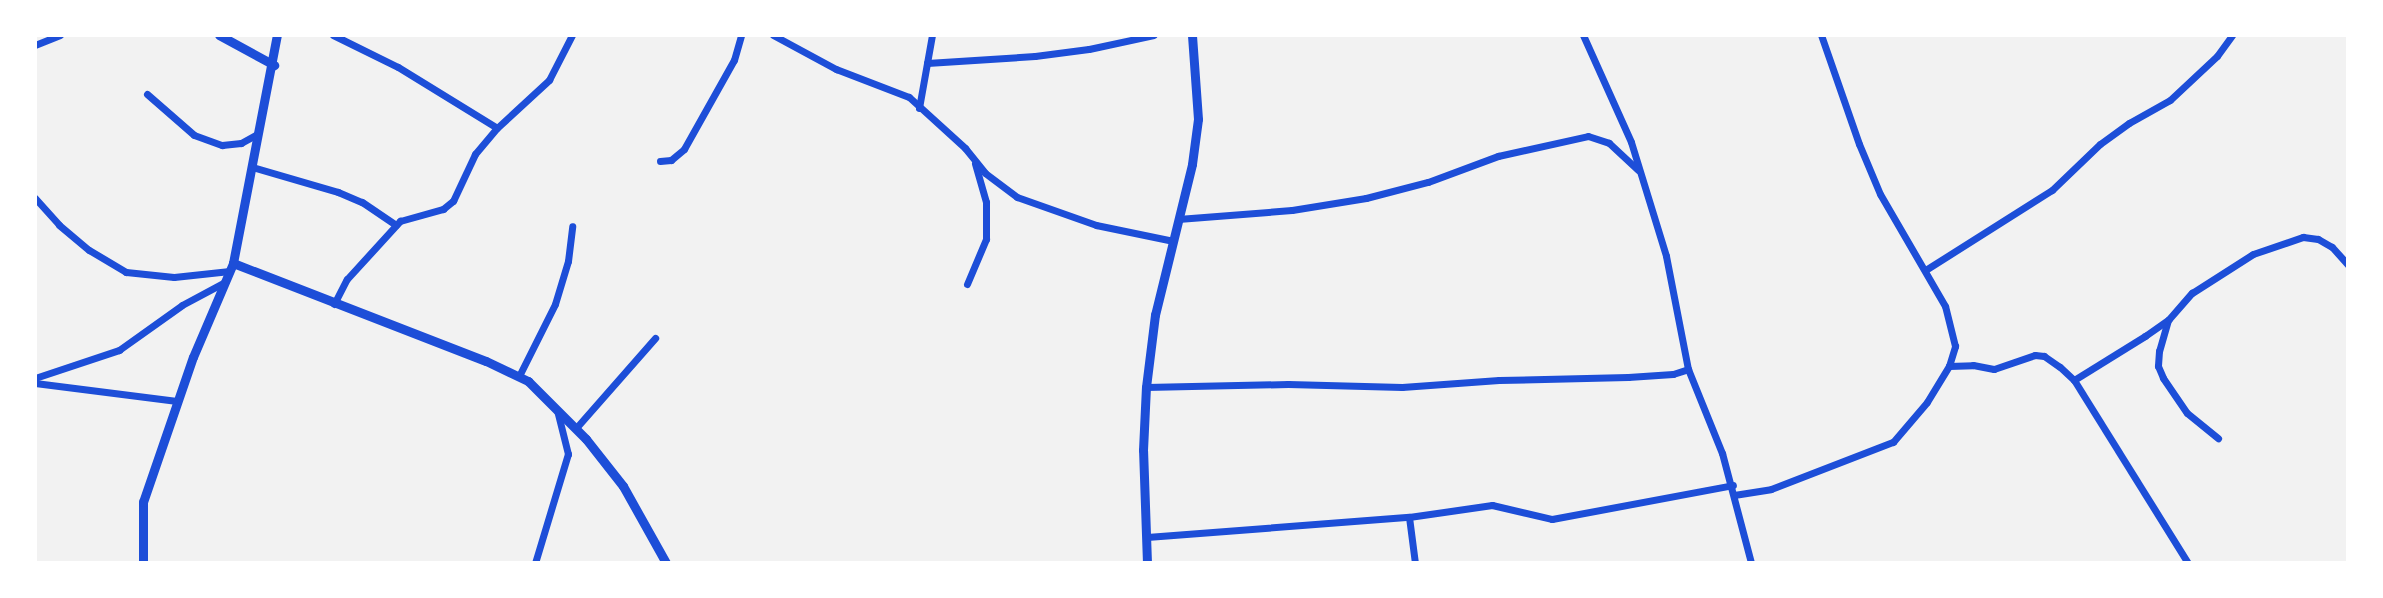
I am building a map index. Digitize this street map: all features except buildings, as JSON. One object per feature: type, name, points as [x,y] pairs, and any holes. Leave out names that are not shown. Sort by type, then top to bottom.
[{"type":"street","points":[[35,45],[60,35]]},
{"type":"street","points":[[219,35],[274,65]]},
{"type":"street","points":[[143,563],[143,502],[177,401],[232,267],[257,134],[274,65],[277,35]]},
{"type":"street","points":[[332,35],[398,67],[497,128]]},
{"type":"street","points":[[334,304],[347,279],[396,225],[410,216],[449,205],[475,154],[497,128],[549,80],[572,35]]},
{"type":"street","points":[[660,161],[671,160],[684,149],[734,60],[741,35]]},
{"type":"street","points":[[773,35],[836,69],[901,93],[965,148],[997,184],[1054,212],[1096,225],[1173,241]]},
{"type":"street","points":[[919,108],[932,35]]},
{"type":"street","points":[[927,63],[1035,56],[1090,49],[1154,35]]},
{"type":"street","points":[[1147,563],[1143,450],[1146,387],[1155,315],[1192,164],[1198,120],[1192,35]]},
{"type":"street","points":[[1583,35],[1631,142],[1666,256],[1688,369],[1732,485],[1751,563]]},
{"type":"street","points":[[1734,495],[1771,489],[1893,442],[1916,419],[1949,366],[1955,346],[1945,306],[1927,270],[1880,194],[1859,144],[1821,35]]},
{"type":"street","points":[[1927,270],[2052,190],[2100,144],[2129,123],[2170,100],[2217,56],[2232,35]]},
{"type":"street","points":[[147,94],[194,135],[222,145],[241,143],[257,134]]},
{"type":"street","points":[[1178,219],[1292,210],[1366,198],[1428,182],[1497,156],[1588,136],[1608,143],[1639,170]]},
{"type":"street","points":[[967,284],[986,239],[988,223],[983,188],[973,160]]},
{"type":"street","points":[[252,167],[338,192],[362,202],[396,225]]},
{"type":"street","points":[[35,198],[59,225],[89,250],[126,272],[174,277],[232,267],[519,376],[576,428],[623,486],[666,563]]},
{"type":"street","points":[[519,376],[555,304],[568,261],[572,226]]},
{"type":"street","points":[[2074,380],[2169,319],[2192,293],[2253,254],[2303,237],[2318,239],[2332,247],[2348,265]]},
{"type":"street","points":[[35,380],[118,350],[182,305],[225,282]]},
{"type":"street","points":[[2169,319],[2159,351],[2158,366],[2187,413],[2218,438]]},
{"type":"street","points":[[576,428],[655,338]]},
{"type":"street","points":[[1949,366],[1973,365],[1994,369],[2035,355],[2052,361],[2074,380],[2188,563]]},
{"type":"street","points":[[1146,387],[1288,384],[1402,387],[1499,380],[1628,377],[1673,374],[1688,369]]},
{"type":"street","points":[[35,380],[177,401]]},
{"type":"street","points":[[534,563],[568,454],[556,408]]},
{"type":"street","points":[[1147,537],[1409,517],[1492,505],[1552,519],[1732,485]]},
{"type":"street","points":[[1409,517],[1415,563]]}]
